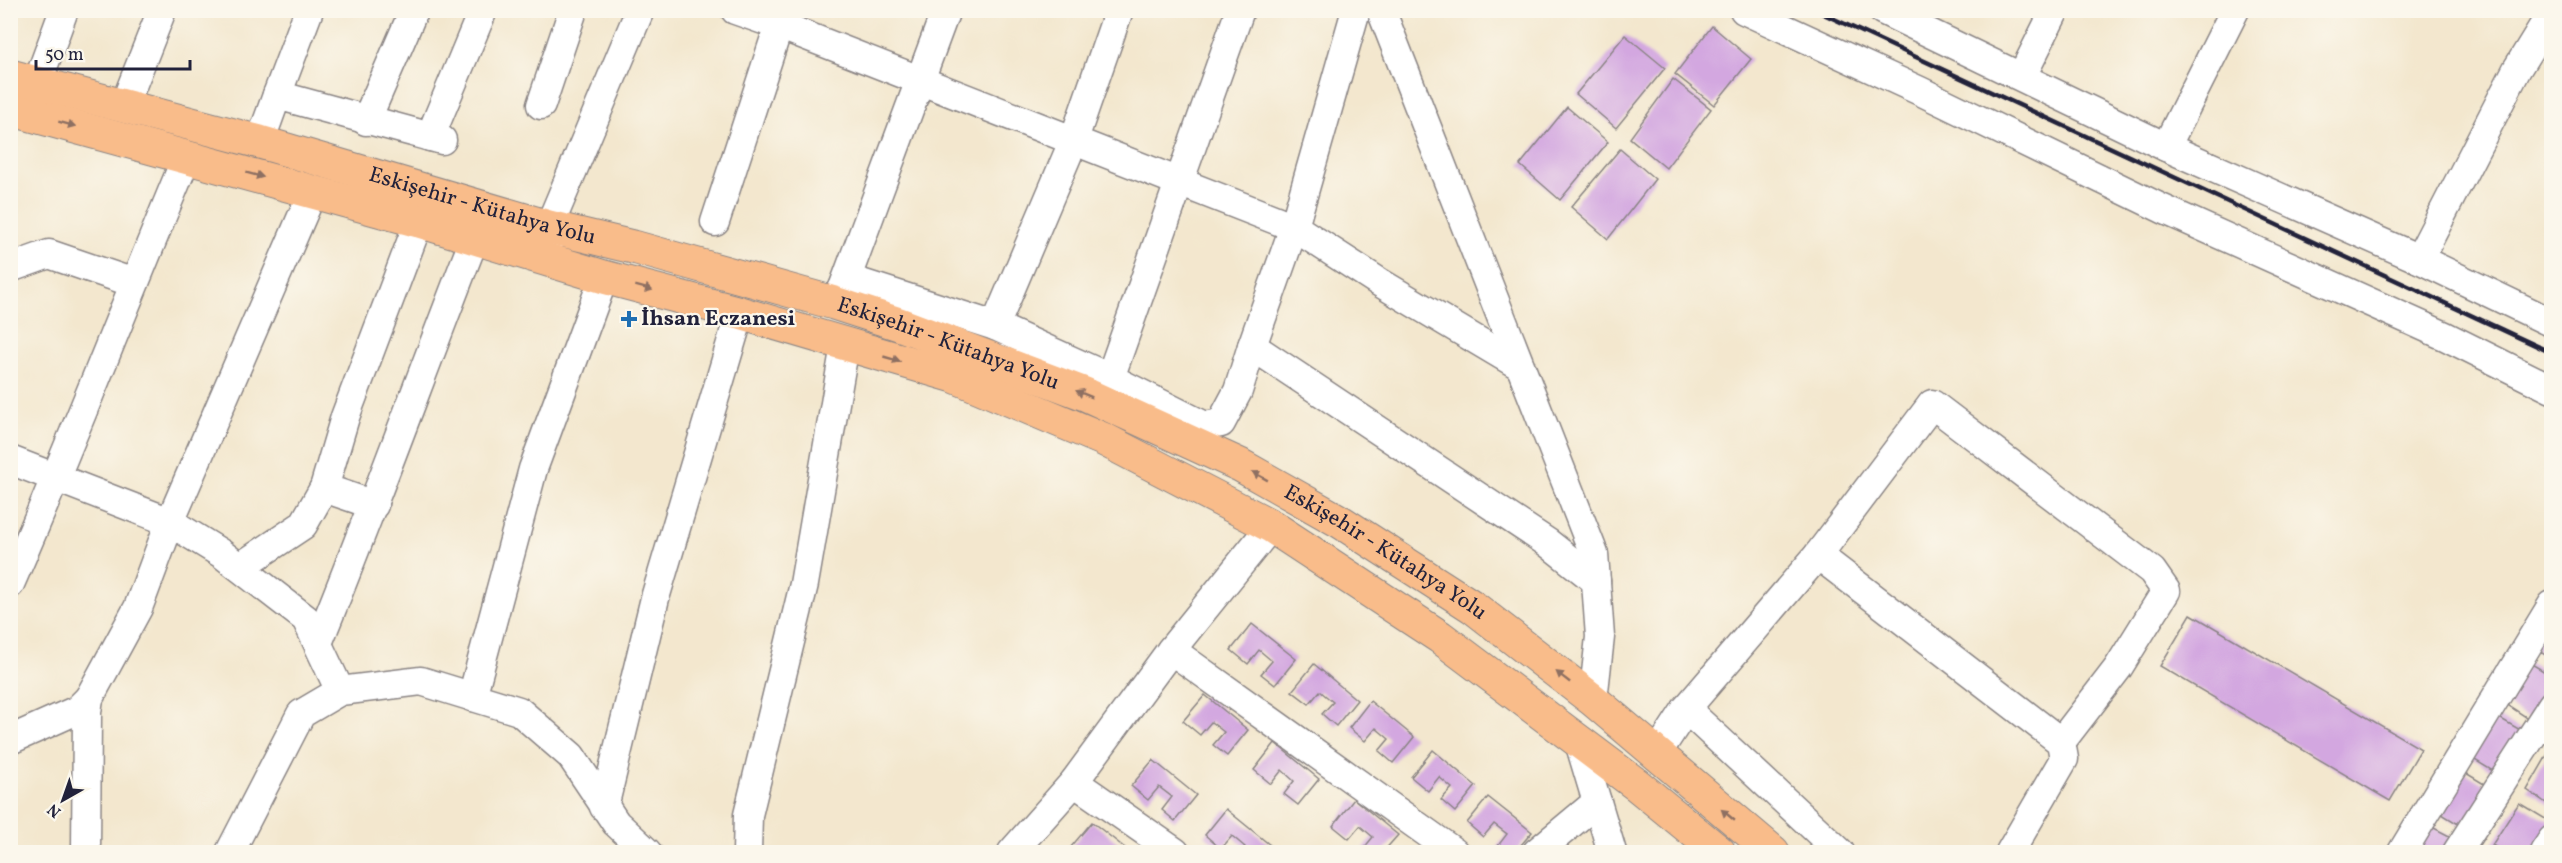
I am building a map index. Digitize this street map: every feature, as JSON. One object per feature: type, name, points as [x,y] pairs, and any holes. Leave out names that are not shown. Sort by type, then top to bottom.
[{"type":"highway","name":"Eskişehir - Kütahya Yolu","points":[[24,80],[260,142],[548,242],[604,277],[740,313],[965,381],[1105,440],[1271,526],[1440,638],[1637,785],[1719,852]]},
{"type":"highway","name":"Eskişehir - Kütahya Yolu","points":[[10,109],[475,237],[637,248],[838,295],[899,324],[1085,394],[1240,465],[1341,522],[1473,608],[1593,700],[1773,852]]},
{"type":"street","points":[[24,80],[64,10]]},
{"type":"street","points":[[124,106],[162,10]]},
{"type":"street","points":[[260,142],[309,10]]},
{"type":"street","points":[[366,121],[414,10]]},
{"type":"street","points":[[277,95],[366,121],[436,138],[483,10]]},
{"type":"street","points":[[541,105],[573,10]]},
{"type":"street","points":[[548,242],[640,10]]},
{"type":"street","points":[[735,10],[781,18],[921,81],[1294,227],[1379,282],[1520,366]]},
{"type":"street","points":[[838,295],[946,10]]},
{"type":"street","points":[[995,327],[1073,142],[1119,10]]},
{"type":"street","points":[[1110,378],[1240,10]]},
{"type":"street","points":[[838,295],[855,281],[995,327],[1110,378],[1205,426],[1221,423],[1238,391],[1294,227],[1356,10]]},
{"type":"street","points":[[1381,10],[1594,554],[1600,637],[1593,700]]},
{"type":"street","points":[[1744,10],[2163,209],[2445,336],[2552,389]]},
{"type":"street","points":[[1882,10],[2166,147],[2419,259],[2552,322]]},
{"type":"street","points":[[2022,76],[2055,10]]},
{"type":"street","points":[[2166,147],[2235,10]]},
{"type":"street","points":[[2419,259],[2517,69],[2552,12]]},
{"type":"street","points":[[715,222],[781,18]]},
{"type":"street","points":[[10,584],[57,477],[187,156]]},
{"type":"street","points":[[10,740],[77,710],[89,699],[138,608],[170,522],[314,191]]},
{"type":"street","points":[[240,567],[303,525],[324,488],[345,417],[419,220]]},
{"type":"street","points":[[318,643],[374,505],[475,237]]},
{"type":"street","points":[[10,268],[49,255],[134,283]]},
{"type":"street","points":[[472,697],[533,469],[604,277]]},
{"type":"street","points":[[604,807],[655,598],[740,313]]},
{"type":"street","points":[[747,852],[748,815],[804,584],[845,345]]},
{"type":"street","points":[[1252,346],[1548,543],[1596,581]]},
{"type":"street","points":[[1656,755],[1686,709],[1818,555],[1932,404],[2152,571],[2166,591],[2118,668],[2061,742]]},
{"type":"street","points":[[10,460],[170,522],[240,567],[306,619],[340,691]]},
{"type":"street","points":[[324,488],[374,505]]},
{"type":"street","points":[[1012,852],[1074,782],[1172,650],[1271,526]]},
{"type":"street","points":[[1818,555],[2061,742],[2064,759],[2010,852]]},
{"type":"street","points":[[2402,852],[2552,605]]},
{"type":"street","points":[[1172,650],[1454,852]]},
{"type":"street","points":[[230,852],[301,714],[340,691],[421,681],[519,711],[571,756],[616,823],[647,852]]},
{"type":"street","points":[[86,852],[89,699]]},
{"type":"street","points":[[2457,852],[2552,705]]},
{"type":"street","points":[[1686,709],[1840,852]]},
{"type":"street","points":[[1579,742],[1612,852]]},
{"type":"street","points":[[1074,782],[1175,852]]},
{"type":"street","points":[[1537,852],[1597,802]]},
{"type":"street","points":[[2544,852],[2552,840]]},
{"type":"building","points":[[1712,26],[1751,59],[1714,105],[1675,74]]},
{"type":"building","points":[[1625,35],[1665,68],[1616,128],[1576,94]]},
{"type":"building","points":[[1673,79],[1711,109],[1666,168],[1630,138]]},
{"type":"building","points":[[1567,107],[1608,142],[1560,200],[1520,165]]},
{"type":"building","points":[[1620,149],[1655,179],[1608,239],[1571,207]]},
{"type":"building","points":[[2191,614],[2421,749],[2390,801],[2160,666]]},
{"type":"building","points":[[2552,615],[2552,659],[2532,647]]},
{"type":"building","points":[[1252,624],[1296,659],[1275,685],[1261,674],[1272,661],[1259,650],[1248,664],[1231,650]]},
{"type":"building","points":[[2523,659],[2552,676],[2552,698],[2535,723],[2500,700]]},
{"type":"building","points":[[1314,664],[1357,700],[1336,726],[1322,714],[1333,702],[1320,691],[1309,704],[1292,691]]},
{"type":"building","points":[[1205,695],[1248,730],[1227,756],[1213,745],[1224,732],[1211,722],[1200,735],[1183,721]]},
{"type":"building","points":[[1370,701],[1414,737],[1393,763],[1379,751],[1389,739],[1376,728],[1365,741],[1349,728]]},
{"type":"building","points":[[2489,712],[2529,735],[2501,776],[2465,754]]},
{"type":"building","points":[[1275,743],[1319,779],[1298,805],[1284,794],[1294,781],[1282,770],[1271,784],[1254,770]]},
{"type":"building","points":[[2552,747],[2552,807],[2527,790]]},
{"type":"building","points":[[1433,750],[1476,786],[1455,812],[1441,800],[1452,788],[1439,777],[1428,791],[1411,777]]},
{"type":"building","points":[[1153,760],[1196,795],[1175,821],[1162,810],[1172,797],[1159,787],[1148,800],[1131,786]]},
{"type":"building","points":[[2456,767],[2494,790],[2468,830],[2432,808]]},
{"type":"building","points":[[1488,797],[1532,832],[1515,852],[1504,852],[1497,847],[1507,834],[1494,824],[1483,837],[1467,823]]},
{"type":"building","points":[[1354,799],[1398,835],[1383,852],[1367,852],[1363,849],[1373,837],[1360,826],[1349,839],[1333,826]]},
{"type":"building","points":[[2519,803],[2552,823],[2552,834],[2540,852],[2504,852],[2492,845]]},
{"type":"building","points":[[1226,809],[1270,845],[1263,852],[1240,852],[1245,847],[1232,836],[1221,849],[1205,835]]},
{"type":"building","points":[[1092,822],[1130,852],[1103,852],[1098,848],[1094,852],[1076,852],[1070,848]]},
{"type":"building","points":[[2430,826],[2461,842],[2454,852],[2412,852]]},
{"type":"railway","points":[[1815,10],[2552,353]]},
{"type":"place","name":"İhsan Eczanesi","points":[[629,319]]}]
